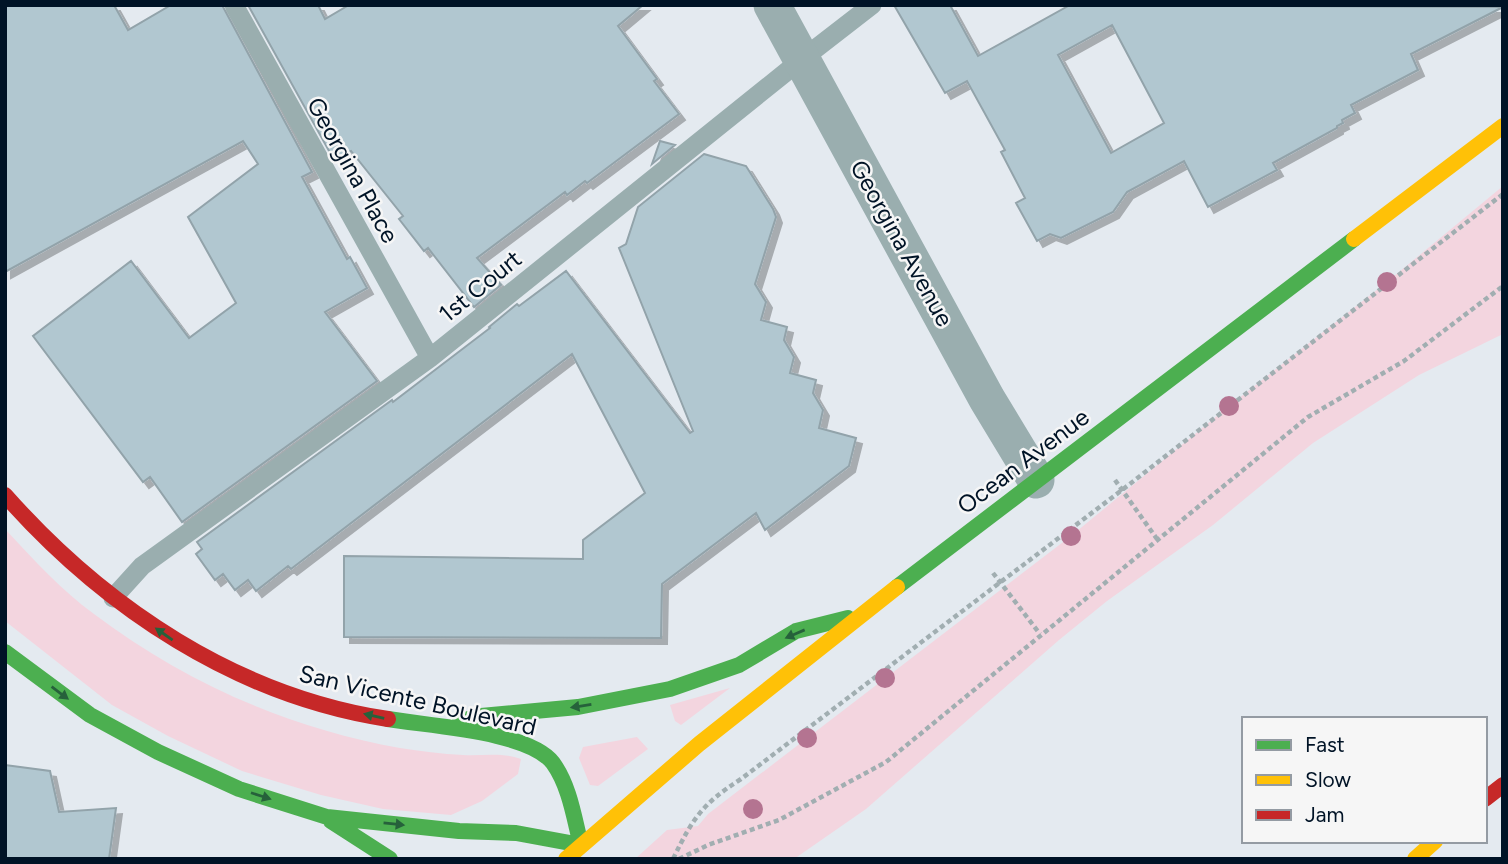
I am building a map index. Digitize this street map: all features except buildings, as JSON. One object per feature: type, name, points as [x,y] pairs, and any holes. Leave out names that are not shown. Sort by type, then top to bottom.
[{"type":"main road","name":"Ocean Avenue","points":[[566,859],[699,744],[860,615],[1503,126]]},
{"type":"main road","name":"San Vicente Boulevard","points":[[5,495],[33,529],[113,598],[177,643],[252,679],[322,705],[388,720],[442,727],[530,745],[547,757],[563,782],[581,845]]},
{"type":"main road","points":[[442,727],[481,716],[578,707],[670,689],[738,665],[796,631],[860,615]]},
{"type":"main road","points":[[6,654],[90,715],[158,752],[239,789],[327,817],[459,831],[516,833],[581,845]]},
{"type":"main road","points":[[1487,797],[1503,785]]},
{"type":"main road","points":[[327,817],[390,859]]},
{"type":"main road","points":[[1415,859],[1433,843]]},
{"type":"main road","name":"Ocean Avenue","points":[[554,859],[581,845]]},
{"type":"street","name":"Georgina Avenue","points":[[772,5],[987,399],[1036,480]]},
{"type":"lane","name":"Georgina Place","points":[[234,5],[429,358]]},
{"type":"lane","name":"1st Court","points":[[113,598],[142,566],[429,358],[872,5]]},
{"type":"path","points":[[673,859],[691,822],[715,796],[1122,490],[1503,194]]},
{"type":"path","points":[[679,859],[708,845],[779,820],[886,762],[1308,417],[1404,361],[1503,286]]},
{"type":"path","points":[[1115,480],[1157,540]]},
{"type":"path","points":[[993,573],[1040,634]]},
{"type":"shaded area","points":[[1503,186],[1503,334],[1419,375],[1313,443],[1213,525],[1107,601],[1059,640],[866,809],[794,859],[635,859],[667,830],[698,826],[708,814],[1071,536]]},
{"type":"shaded area","points":[[5,529],[82,605],[164,661],[201,681],[278,715],[358,739],[431,752],[500,755],[521,759],[518,774],[482,801],[451,815],[383,809],[321,795],[242,771],[168,736],[112,705],[5,621]]},
{"type":"shaded area","points":[[730,688],[681,725],[675,721],[670,705]]},
{"type":"shaded area","points":[[637,737],[648,749],[598,786],[590,785],[579,758],[583,747]]},
{"type":"traffic: fast","points":[[897,587],[1354,239]]},
{"type":"traffic: fast","points":[[460,721],[481,716],[578,707],[670,689],[739,665],[796,631],[848,618]]},
{"type":"traffic: fast","points":[[5,652],[90,715],[158,752],[239,789],[327,817],[459,831],[516,833],[581,845]]},
{"type":"traffic: fast","points":[[388,719],[501,737],[541,752],[553,763],[564,782],[581,845]]},
{"type":"traffic: fast","points":[[331,821],[390,859]]},
{"type":"traffic: slow","points":[[1354,239],[1503,126]]},
{"type":"traffic: slow","points":[[566,859],[699,744],[897,587]]},
{"type":"traffic: slow","points":[[1415,859],[1433,843]]},
{"type":"traffic: jam","points":[[5,495],[44,536],[86,574],[177,641],[227,668],[279,690],[332,707],[388,719]]},
{"type":"traffic: jam","points":[[1487,797],[1503,785]]}]
